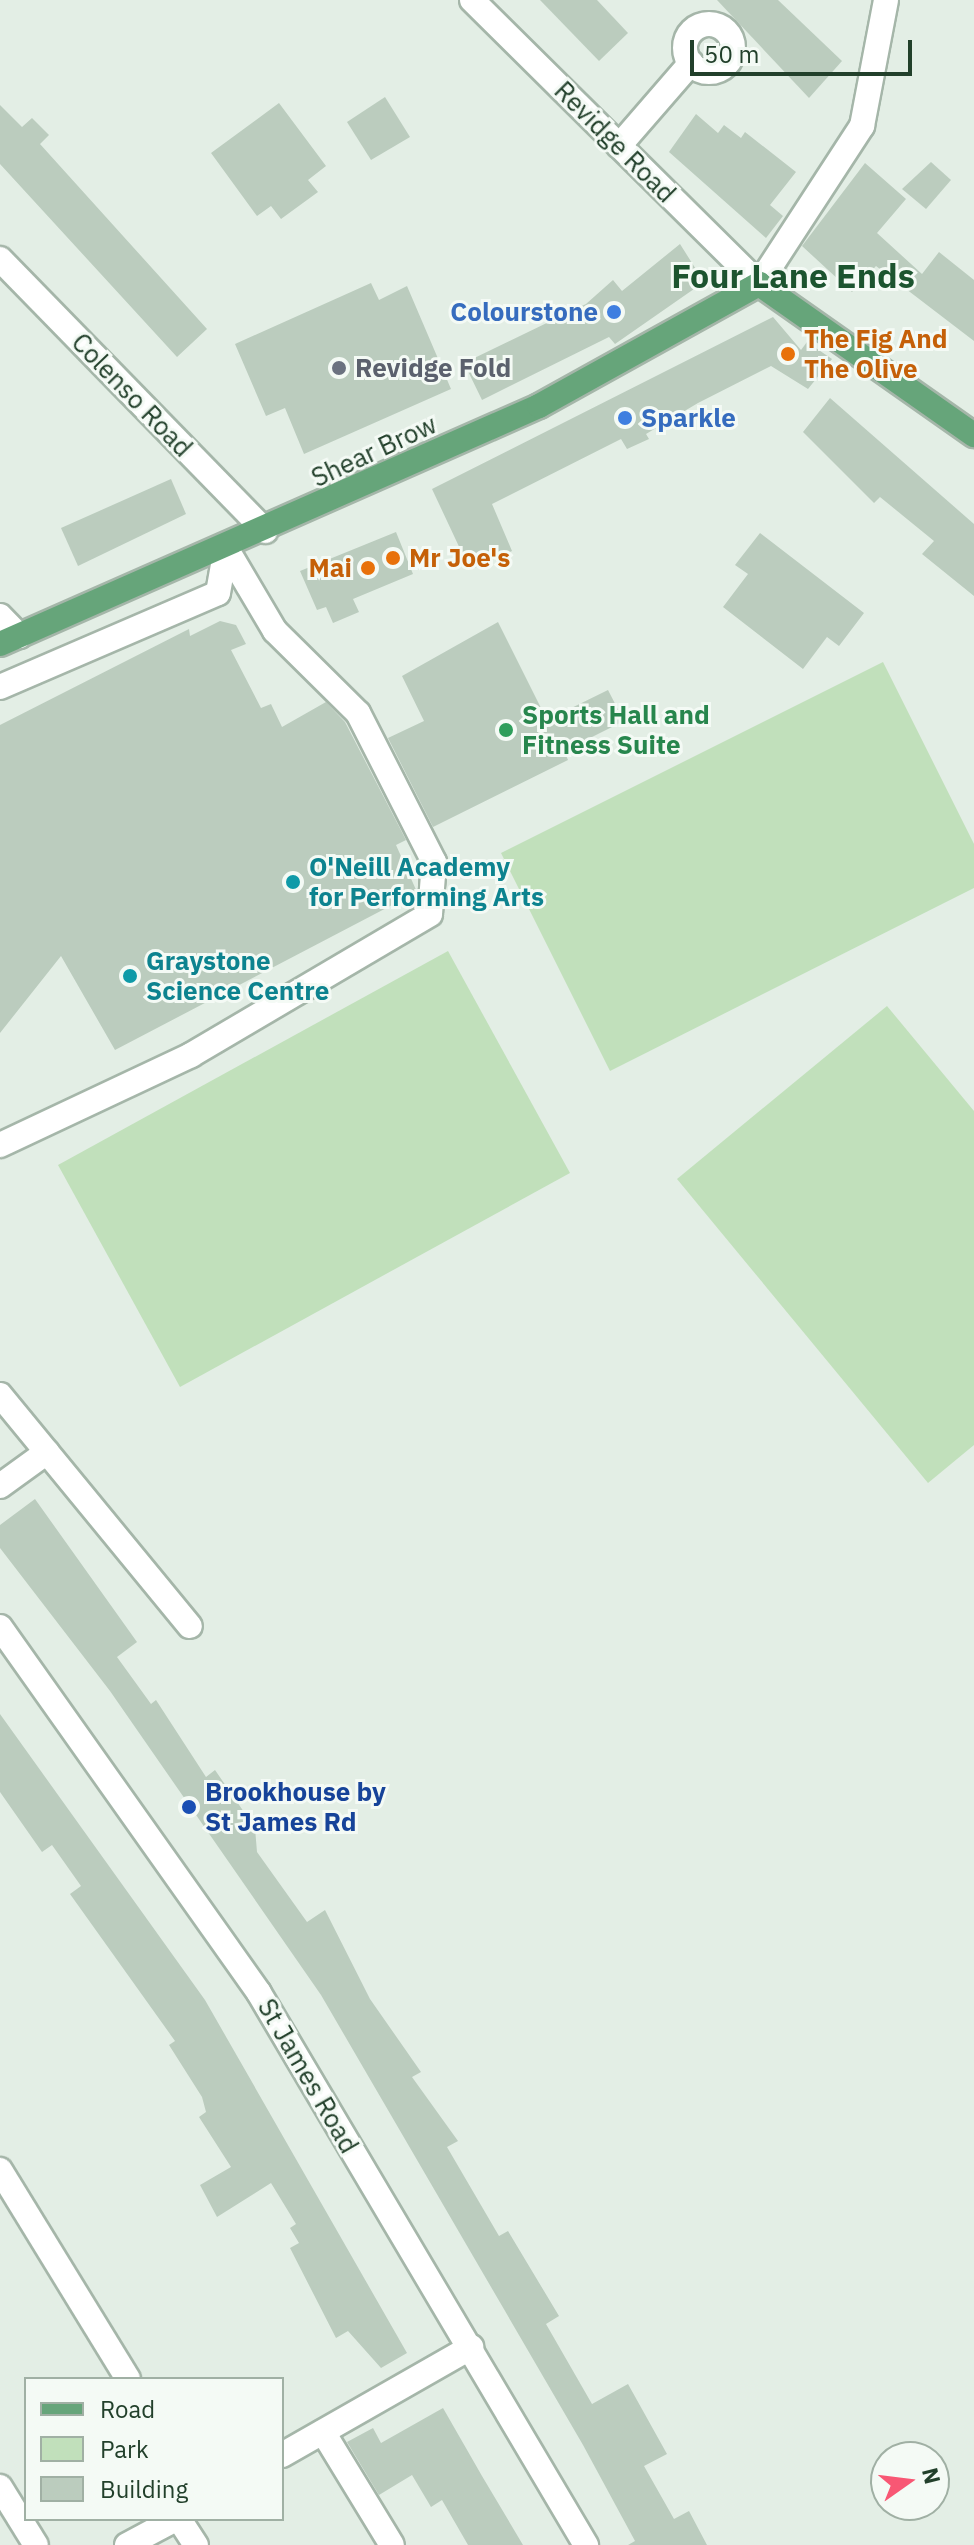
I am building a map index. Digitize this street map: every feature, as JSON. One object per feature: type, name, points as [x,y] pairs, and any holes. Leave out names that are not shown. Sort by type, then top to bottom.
[{"type":"main road","points":[[759,284],[974,435]]},
{"type":"main road","name":"Shear Brow","points":[[10,640],[265,531],[610,371],[759,284]]},
{"type":"street","name":"Revidge Road","points":[[472,0],[759,284]]},
{"type":"street","points":[[759,284],[862,126],[886,0]]},
{"type":"street","points":[[619,146],[691,63]]},
{"type":"street","name":"Colenso Road","points":[[0,259],[265,531]]},
{"type":"street","points":[[0,687],[218,593],[226,548]]},
{"type":"street","points":[[0,1145],[191,1055],[430,914],[434,862],[358,713],[275,631],[226,548]]},
{"type":"street","points":[[0,616],[10,640]]},
{"type":"street","points":[[0,1395],[190,1626]]},
{"type":"street","points":[[0,1486],[47,1452]]},
{"type":"street","name":"St James Road","points":[[0,1627],[259,1993],[586,2545]]},
{"type":"street","points":[[0,2170],[127,2377]]},
{"type":"street","points":[[284,2454],[471,2347]]},
{"type":"street","points":[[323,2432],[392,2545]]},
{"type":"street","points":[[0,2487],[36,2545]]},
{"type":"street","points":[[127,2545],[174,2521]]},
{"type":"street","points":[[179,2521],[196,2545]]},
{"type":"green space","points":[[883,662],[974,844],[974,888],[610,1071],[501,853]]},
{"type":"green space","points":[[448,951],[570,1173],[180,1387],[58,1165]]},
{"type":"green space","points":[[887,1006],[974,1111],[974,1445],[928,1483],[677,1179]]},
{"type":"building","points":[[540,0],[597,0],[628,33],[599,61]]},
{"type":"building","points":[[717,0],[778,0],[842,61],[809,98]]},
{"type":"building","points":[[385,97],[410,137],[371,160],[347,122]]},
{"type":"building","points":[[279,103],[326,166],[308,180],[318,192],[281,219],[271,206],[257,216],[211,153]]},
{"type":"building","points":[[0,105],[22,127],[32,118],[49,135],[40,144],[207,329],[177,357],[0,164]]},
{"type":"building","points":[[696,114],[718,133],[724,125],[741,138],[745,132],[796,172],[770,205],[783,216],[766,238],[669,152]]},
{"type":"building","points":[[931,162],[951,180],[926,209],[902,189]]},
{"type":"building","points":[[865,163],[906,199],[877,233],[922,274],[939,252],[974,280],[974,341],[876,266],[852,292],[802,246]]},
{"type":"building","points":[[680,244],[704,282],[615,344],[609,337],[482,400],[464,363],[586,304],[613,280],[622,291]]},
{"type":"building","name":"Revidge Fold","points":[[371,283],[379,300],[407,286],[451,389],[304,454],[285,408],[266,416],[235,344]]},
{"type":"building","points":[[773,317],[801,350],[807,342],[832,359],[808,389],[771,366],[646,434],[649,439],[627,449],[621,439],[492,504],[512,551],[470,570],[432,489]]},
{"type":"building","points":[[830,398],[974,524],[974,596],[922,554],[934,541],[880,497],[874,503],[803,432]]},
{"type":"building","points":[[171,479],[186,514],[78,566],[61,528]]},
{"type":"building","points":[[396,532],[413,574],[353,599],[359,612],[333,623],[326,607],[317,610],[300,571]]},
{"type":"building","points":[[760,533],[864,613],[839,646],[827,637],[803,669],[723,607],[748,574],[735,565]]},
{"type":"building","points":[[220,621],[236,625],[246,644],[231,650],[261,708],[271,704],[282,727],[326,702],[345,722],[406,840],[396,845],[417,892],[115,1050],[61,956],[0,1033],[0,725],[189,629],[190,636]]},
{"type":"building","name":"Sports Hall and Fitness Suite","points":[[498,622],[547,720],[608,690],[624,721],[564,751],[568,760],[433,827],[388,738],[424,721],[402,676]]},
{"type":"building","points":[[35,1499],[137,1642],[117,1657],[151,1704],[156,1700],[206,1777],[215,1770],[255,1828],[257,1852],[307,1922],[325,1910],[370,1999],[421,2072],[412,2077],[458,2141],[447,2147],[499,2236],[508,2231],[559,2316],[546,2324],[592,2404],[628,2384],[667,2454],[644,2466],[674,2519],[689,2511],[707,2545],[628,2545],[635,2541],[583,2445],[321,1995],[110,1691],[0,1548],[0,1525]]},
{"type":"building","points":[[0,1714],[205,2000],[407,2353],[381,2368],[348,2331],[336,2338],[290,2248],[299,2243],[290,2228],[296,2224],[271,2183],[217,2217],[200,2185],[231,2167],[199,2117],[206,2112],[202,2097],[169,2045],[175,2041],[70,1894],[81,1886],[52,1845],[42,1852],[0,1792]]},
{"type":"building","points":[[443,2408],[523,2545],[468,2545],[442,2500],[431,2507],[412,2475],[379,2495],[347,2442],[373,2428],[381,2443]]},
{"type":"place","name":"Colourstone","points":[[614,312]]},
{"type":"place","name":"The Fig And The Olive","points":[[788,354]]},
{"type":"place","name":"Revidge Fold","points":[[339,368]]},
{"type":"place","name":"Sparkle","points":[[625,418]]},
{"type":"place","name":"Mr Joe's","points":[[393,558]]},
{"type":"place","name":"Mai","points":[[368,568]]},
{"type":"place","name":"Sports Hall and Fitness Suite","points":[[506,730]]},
{"type":"place","name":"O'Neill Academy for Performing Arts","points":[[293,882]]},
{"type":"place","name":"Graystone Science Centre","points":[[130,976]]},
{"type":"place","name":"Brookhouse by St James Rd","points":[[189,1807]]},
{"type":"district","name":"Four Lane Ends","points":[[793,276]]}]
